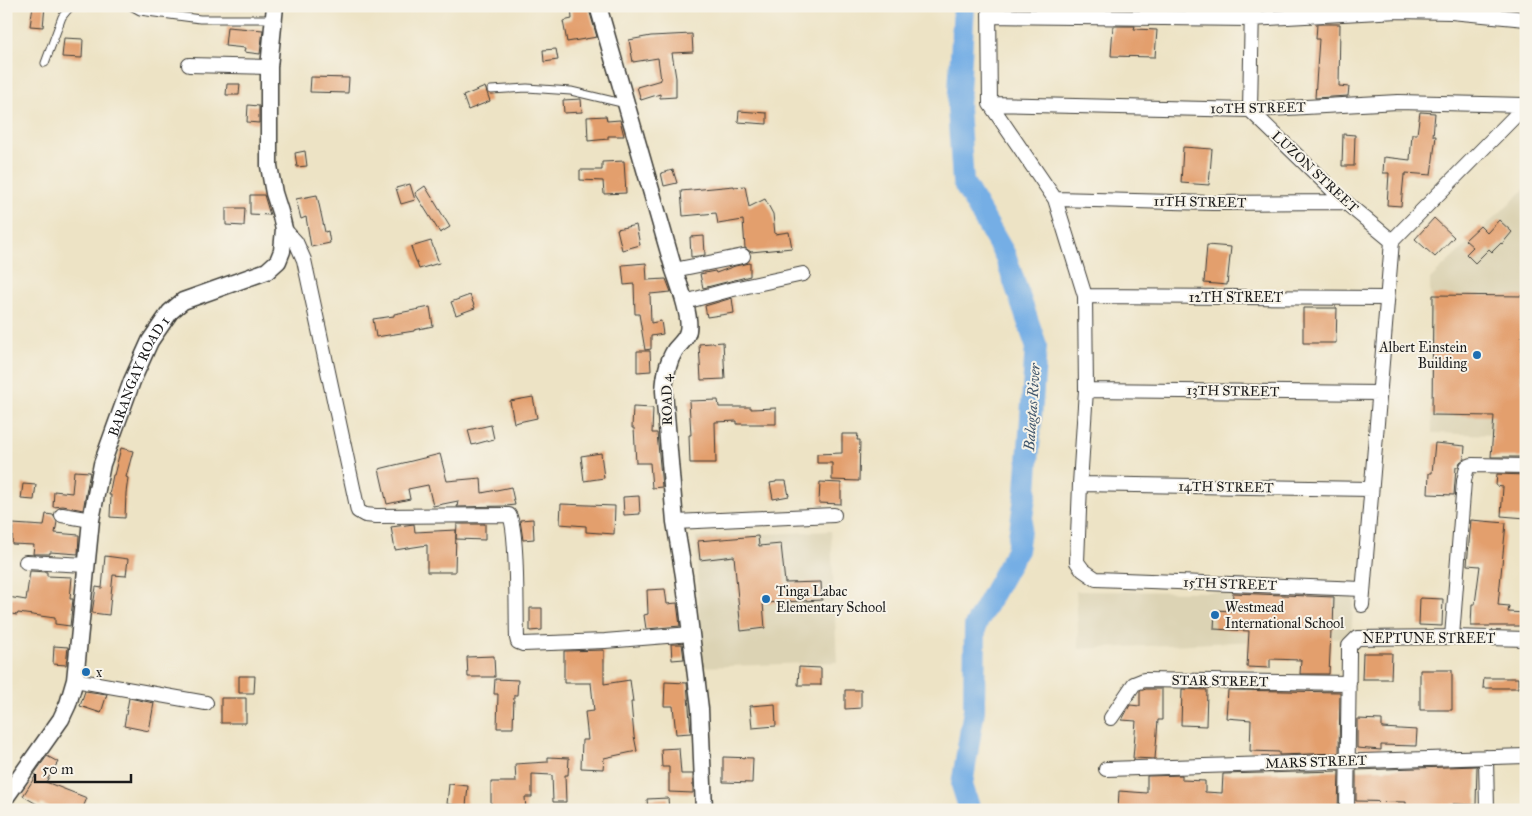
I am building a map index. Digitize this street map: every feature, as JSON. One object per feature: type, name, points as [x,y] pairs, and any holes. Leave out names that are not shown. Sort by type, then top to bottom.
[{"type":"street","name":"ROAD 4","points":[[598,6],[674,270],[685,302],[687,334],[675,350],[666,370],[664,391],[675,522],[700,710],[704,810]]},
{"type":"street","points":[[1080,484],[1086,390],[1085,296],[1055,199],[990,104],[989,11],[1251,13],[1398,10],[1450,12],[1526,19]]},
{"type":"street","name":"BARANGAY ROAD 1","points":[[6,797],[61,719],[68,704],[75,680],[91,520],[102,464],[132,381],[150,341],[170,312],[183,301],[267,271],[278,261],[282,251],[284,229],[274,194],[269,166],[269,67],[274,13]]},
{"type":"street","points":[[1250,110],[1251,13]]},
{"type":"street","points":[[189,65],[269,67]]},
{"type":"street","name":"10TH STREET","points":[[990,104],[1250,110],[1398,102],[1525,105]]},
{"type":"street","points":[[1362,605],[1392,241],[1525,105]]},
{"type":"street","name":"LUZON STREET","points":[[1250,110],[1345,202],[1392,241]]},
{"type":"street","name":"11TH STREET","points":[[1055,199],[1213,203],[1345,202]]},
{"type":"street","points":[[284,229],[296,242],[304,260],[358,511],[365,515],[376,516],[509,515],[513,523],[518,642],[524,644],[605,641],[691,634]]},
{"type":"street","points":[[674,270],[743,256]]},
{"type":"street","points":[[685,302],[729,290],[804,274]]},
{"type":"street","name":"12TH STREET","points":[[1085,296],[1387,298]]},
{"type":"street","name":"13TH STREET","points":[[1086,390],[1379,393]]},
{"type":"street","points":[[1452,636],[1464,481],[1467,468],[1472,465],[1526,466]]},
{"type":"street","name":"14TH STREET","points":[[1080,484],[1371,489]]},
{"type":"street","name":"15TH STREET","points":[[1080,484],[1077,562],[1083,570],[1096,579],[1363,588]]},
{"type":"street","points":[[62,515],[91,520]]},
{"type":"street","points":[[675,522],[834,515]]},
{"type":"street","points":[[26,562],[87,565]]},
{"type":"street","name":"NEPTUNE STREET","points":[[1347,810],[1349,646],[1357,638],[1452,636],[1526,639]]},
{"type":"street","points":[[75,680],[206,703]]},
{"type":"street","name":"STAR STREET","points":[[1111,718],[1134,684],[1144,680],[1349,683]]},
{"type":"street","name":"MARS STREET","points":[[1106,769],[1526,756]]},
{"type":"street","points":[[1486,757],[1487,810]]},
{"type":"lane","points":[[45,63],[62,17],[72,6]]},
{"type":"lane","points":[[131,6],[140,11],[200,19],[274,13]]},
{"type":"lane","points":[[491,90],[527,88],[571,91],[626,104]]},
{"type":"shaded area","points":[[1526,188],[1526,436],[1432,433],[1430,279]]},
{"type":"shaded area","name":"Tinga Labac Elementary School","points":[[831,531],[837,662],[701,667],[696,537]]},
{"type":"shaded area","name":"Westmead International School","points":[[1076,591],[1354,593],[1351,637],[1079,649]]},
{"type":"building","points":[[33,6],[45,6],[43,27],[30,26]]},
{"type":"building","points":[[571,6],[588,6],[597,37],[567,42],[563,21],[572,19]]},
{"type":"building","points":[[1317,24],[1340,24],[1339,86],[1349,87],[1348,96],[1315,98],[1319,39],[1316,39]]},
{"type":"building","points":[[1113,26],[1135,26],[1134,29],[1157,30],[1155,57],[1111,56]]},
{"type":"building","points":[[227,27],[263,30],[260,54],[244,52],[245,48],[225,46]]},
{"type":"building","points":[[692,34],[693,52],[672,53],[676,78],[676,97],[660,98],[660,94],[641,100],[637,87],[661,80],[658,58],[633,62],[629,40],[651,36]]},
{"type":"building","points":[[64,38],[83,39],[82,58],[62,57]]},
{"type":"building","points":[[556,49],[558,60],[544,62],[543,50]]},
{"type":"building","points":[[311,77],[349,78],[348,93],[310,92]]},
{"type":"building","points":[[227,84],[240,84],[239,95],[226,95]]},
{"type":"building","points":[[485,87],[490,101],[468,110],[463,96]]},
{"type":"building","points":[[581,99],[582,112],[564,113],[563,100]]},
{"type":"building","points":[[248,105],[259,106],[259,123],[247,122]]},
{"type":"building","points":[[739,111],[767,113],[767,124],[738,122]]},
{"type":"building","points":[[1420,112],[1435,113],[1433,136],[1436,136],[1431,175],[1406,173],[1404,175],[1401,206],[1387,205],[1389,173],[1383,173],[1384,157],[1410,160],[1412,134],[1417,134]]},
{"type":"building","points":[[606,116],[607,121],[620,120],[624,136],[608,136],[608,139],[588,141],[587,117]]},
{"type":"building","points":[[1343,134],[1355,135],[1354,166],[1342,166]]},
{"type":"building","points":[[1183,147],[1212,149],[1209,185],[1181,183]]},
{"type":"building","points":[[305,151],[307,166],[297,167],[295,153]]},
{"type":"building","points":[[624,161],[626,193],[604,194],[603,181],[580,180],[580,170],[602,170],[602,162]]},
{"type":"building","points":[[673,170],[677,183],[664,186],[661,173]]},
{"type":"building","points":[[410,184],[415,200],[401,204],[396,188]]},
{"type":"building","points":[[425,186],[450,227],[440,233],[415,193]]},
{"type":"building","points":[[745,186],[749,207],[765,199],[773,214],[775,234],[789,232],[792,248],[751,252],[745,248],[743,220],[718,224],[716,213],[683,216],[681,191]]},
{"type":"building","points":[[250,195],[264,195],[270,215],[250,214]]},
{"type":"building","points":[[317,195],[325,232],[328,231],[330,243],[311,247],[306,217],[301,219],[296,199]]},
{"type":"building","points":[[226,208],[245,208],[244,226],[226,225]]},
{"type":"building","points":[[1434,218],[1454,237],[1435,257],[1415,239]]},
{"type":"building","points":[[1499,220],[1512,232],[1502,244],[1492,252],[1489,249],[1475,263],[1466,254],[1473,247],[1465,240],[1480,226],[1487,233]]},
{"type":"building","points":[[636,225],[640,245],[622,250],[617,229]]},
{"type":"building","points":[[704,236],[705,255],[691,257],[690,237]]},
{"type":"building","points":[[431,241],[439,263],[419,269],[411,247]]},
{"type":"building","points":[[1207,245],[1231,247],[1227,285],[1204,283]]},
{"type":"building","points":[[646,263],[647,280],[666,279],[671,292],[650,294],[651,323],[661,321],[663,334],[651,336],[651,349],[645,350],[639,314],[635,314],[634,284],[624,285],[622,265]]},
{"type":"building","points":[[750,263],[750,276],[703,288],[700,274],[715,271],[716,273]]},
{"type":"building","points":[[470,295],[475,308],[456,315],[451,302]]},
{"type":"building","name":"Albert Einstein Building","points":[[1433,295],[1526,296],[1526,328],[1522,328],[1521,382],[1526,383],[1526,457],[1491,457],[1494,416],[1432,415]]},
{"type":"building","points":[[732,298],[734,313],[707,317],[705,306]]},
{"type":"building","points":[[430,307],[433,326],[376,337],[373,319]]},
{"type":"building","points":[[1303,308],[1337,308],[1336,343],[1303,343]]},
{"type":"building","points":[[723,342],[725,379],[701,380],[699,344]]},
{"type":"building","points":[[637,351],[650,351],[651,371],[637,372]]},
{"type":"building","points":[[533,397],[537,418],[514,423],[510,401]]},
{"type":"building","points":[[718,400],[719,407],[776,408],[776,424],[737,424],[737,421],[715,422],[716,463],[690,463],[689,401]]},
{"type":"building","points":[[633,407],[653,408],[652,433],[657,433],[662,487],[652,488],[650,463],[636,463],[634,428],[632,428]]},
{"type":"building","points":[[491,425],[494,439],[472,445],[468,430]]},
{"type":"building","points":[[842,434],[858,434],[857,440],[860,440],[859,481],[832,480],[832,463],[817,463],[817,454],[842,453]]},
{"type":"building","points":[[1435,443],[1465,446],[1464,459],[1456,467],[1454,495],[1428,494],[1429,473],[1432,473]]},
{"type":"building","points":[[121,448],[133,451],[126,477],[128,478],[125,518],[110,517],[111,495],[109,495]]},
{"type":"building","points":[[601,453],[604,478],[584,481],[581,456]]},
{"type":"building","points":[[440,454],[447,481],[481,478],[482,493],[511,487],[515,505],[457,507],[458,501],[433,506],[428,485],[408,489],[410,499],[387,504],[379,469]]},
{"type":"building","points":[[74,471],[90,472],[83,510],[63,506],[53,507],[54,491],[72,493]]},
{"type":"building","points":[[1497,474],[1526,475],[1526,518],[1501,516],[1503,487],[1496,486]]},
{"type":"building","points":[[786,481],[789,496],[773,499],[770,483]]},
{"type":"building","points":[[820,482],[841,483],[841,504],[819,503]]},
{"type":"building","points":[[23,484],[36,485],[34,500],[21,499]]},
{"type":"building","points":[[639,496],[640,514],[624,515],[623,497]]},
{"type":"building","points":[[561,504],[615,506],[614,534],[586,532],[586,526],[560,524]]},
{"type":"building","points":[[46,514],[53,515],[57,522],[55,533],[79,535],[78,554],[50,552],[50,554],[33,554],[34,545],[12,544],[13,524],[44,526]]},
{"type":"building","points":[[533,519],[534,539],[523,540],[520,520]]},
{"type":"building","points":[[1471,520],[1506,523],[1498,605],[1509,606],[1508,612],[1526,613],[1526,626],[1471,626],[1472,604],[1475,604],[1480,566],[1467,565]]},
{"type":"building","points":[[414,524],[415,532],[456,530],[455,572],[427,572],[427,545],[395,550],[391,527]]},
{"type":"building","points":[[457,524],[485,524],[485,540],[456,539]]},
{"type":"building","points":[[758,536],[759,546],[781,544],[785,583],[821,582],[822,600],[763,603],[765,628],[741,631],[734,556],[700,560],[698,541]]},
{"type":"building","points":[[105,556],[128,559],[126,576],[113,575],[109,615],[92,613],[96,587],[102,588]]},
{"type":"building","points":[[30,571],[47,572],[47,576],[72,577],[70,599],[73,599],[70,626],[55,624],[55,618],[6,613],[8,597],[26,600]]},
{"type":"building","points":[[665,589],[667,604],[677,603],[680,626],[646,629],[644,615],[648,614],[647,590]]},
{"type":"building","points":[[1233,593],[1334,597],[1329,674],[1300,674],[1301,660],[1270,659],[1270,668],[1247,667],[1249,631],[1214,629],[1215,610],[1232,611]]},
{"type":"building","points":[[1420,598],[1443,599],[1442,626],[1419,625]]},
{"type":"building","points":[[530,608],[542,608],[542,630],[530,631]]},
{"type":"building","points":[[671,644],[682,644],[684,659],[672,660]]},
{"type":"building","points":[[54,646],[68,647],[66,665],[53,664]]},
{"type":"building","points":[[604,650],[604,684],[630,680],[634,736],[637,751],[604,758],[603,769],[581,768],[582,740],[588,740],[585,712],[594,711],[591,683],[564,683],[564,651]]},
{"type":"building","points":[[1363,653],[1392,653],[1391,679],[1362,679]]},
{"type":"building","points":[[494,656],[495,677],[468,677],[467,657]]},
{"type":"building","points":[[799,667],[821,668],[821,685],[798,685]]},
{"type":"building","points":[[1420,670],[1452,670],[1452,710],[1420,710]]},
{"type":"building","points":[[239,676],[255,676],[254,693],[239,693]]},
{"type":"building","points":[[1484,678],[1518,678],[1518,688],[1483,688]]},
{"type":"building","points":[[495,679],[518,680],[517,695],[514,695],[513,728],[497,728],[498,694],[494,694]]},
{"type":"building","points":[[665,682],[687,683],[691,733],[676,734],[673,706],[664,706]]},
{"type":"building","points":[[1162,689],[1162,720],[1158,720],[1155,759],[1133,758],[1136,721],[1122,720],[1130,705],[1140,706],[1140,691]]},
{"type":"building","points":[[1182,689],[1207,690],[1206,726],[1181,725]]},
{"type":"building","points":[[845,690],[861,690],[861,708],[845,709]]},
{"type":"building","points":[[1228,690],[1340,692],[1339,753],[1279,755],[1279,752],[1250,751],[1251,720],[1226,718]]},
{"type":"building","points":[[85,691],[107,694],[101,713],[80,706]]},
{"type":"building","points":[[129,698],[154,703],[149,731],[124,726]]},
{"type":"building","points":[[221,698],[246,698],[246,723],[221,723]]},
{"type":"building","points":[[775,704],[776,726],[752,728],[750,706]]},
{"type":"building","points":[[1357,719],[1382,720],[1382,728],[1417,730],[1416,746],[1381,745],[1381,750],[1357,748]]},
{"type":"building","points":[[679,748],[681,774],[693,774],[693,793],[669,792],[669,767],[662,767],[661,749]]},
{"type":"building","points":[[47,756],[58,762],[46,782],[87,798],[82,810],[55,810],[41,804],[40,806],[23,796],[36,775],[34,774]]},
{"type":"building","points":[[548,757],[569,758],[568,775],[565,775],[566,802],[553,802],[552,775],[532,774],[532,797],[525,797],[526,810],[491,810],[491,782],[516,782],[515,764],[548,762]]},
{"type":"building","points":[[723,757],[753,758],[752,783],[723,782]]},
{"type":"building","points":[[1477,766],[1476,805],[1453,804],[1453,810],[1406,810],[1406,802],[1356,801],[1356,770]]},
{"type":"building","points":[[1339,771],[1338,810],[1118,810],[1119,791],[1147,793],[1147,776],[1182,775],[1182,780],[1205,781],[1205,792],[1222,793],[1223,774]]},
{"type":"building","points":[[449,784],[468,786],[466,806],[447,804]]},
{"type":"building","points":[[668,798],[669,810],[648,810],[647,799]]},
{"type":"waterway","name":"Balagtas River","points":[[964,6],[958,108],[963,182],[1005,255],[1036,345],[1026,491],[1017,550],[975,626],[974,710],[962,785],[970,810]]},
{"type":"place","name":"Albert Einstein Building","points":[[1477,355]]},
{"type":"place","name":"Tinga Labac Elementary School","points":[[766,599]]},
{"type":"place","name":"Westmead International School","points":[[1215,615]]},
{"type":"place","name":"x","points":[[86,672]]}]
